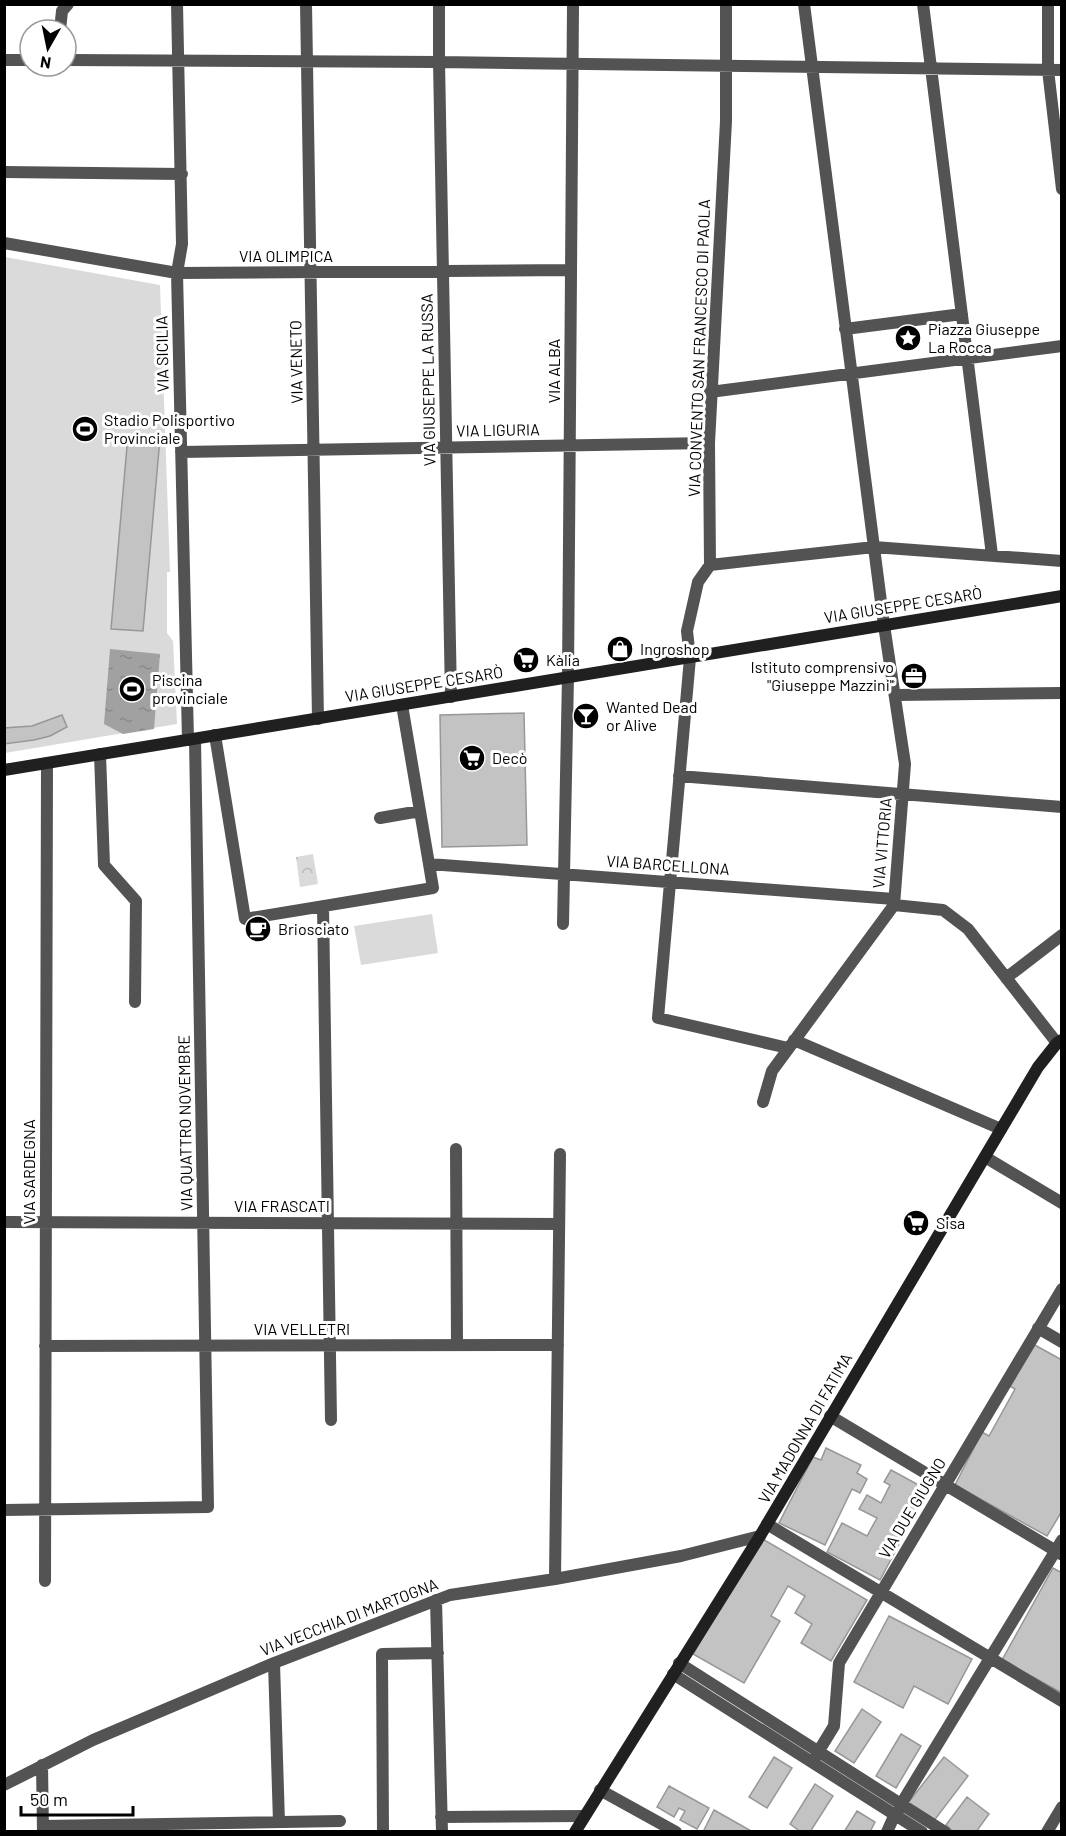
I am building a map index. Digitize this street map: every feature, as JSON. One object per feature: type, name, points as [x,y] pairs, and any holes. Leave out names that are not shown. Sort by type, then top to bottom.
[{"type":"street","points":[[61,18],[62,11],[68,4]]},
{"type":"street","name":"VIA SICILIA","points":[[177,4],[182,174],[182,244],[177,273],[192,740]]},
{"type":"street","name":"VIA VENETO","points":[[306,4],[318,719]]},
{"type":"street","name":"VIA GIUSEPPE LA RUSSA","points":[[440,4],[439,62],[451,697]]},
{"type":"street","name":"VIA ALBA","points":[[563,924],[568,677],[573,4]]},
{"type":"street","name":"VIA CONVENTO SAN FRANCESCO DI PAOLA","points":[[710,565],[710,392],[726,121],[726,4]]},
{"type":"street","name":"VIA VITTORIA","points":[[763,1102],[772,1071],[894,902],[905,764],[849,377],[845,324],[804,4]]},
{"type":"street","points":[[923,4],[992,555]]},
{"type":"street","points":[[1048,4],[1047,70],[1062,189]]},
{"type":"street","points":[[78,60],[1062,70]]},
{"type":"street","points":[[4,172],[182,174]]},
{"type":"street","name":"VIA OLIMPICA","points":[[4,243],[177,273],[571,270]]},
{"type":"street","points":[[845,324],[961,309]]},
{"type":"street","points":[[710,392],[969,364],[982,356],[1062,346]]},
{"type":"street","name":"VIA LIGURIA","points":[[181,452],[709,443]]},
{"type":"street","points":[[1001,1129],[791,1044],[658,1018],[690,658],[687,631],[698,582],[710,565],[874,546],[1062,561]]},
{"type":"street","name":"VIA GIUSEPPE CESARÒ","points":[[4,770],[1062,596]]},
{"type":"street","points":[[896,695],[1062,693]]},
{"type":"street","points":[[215,735],[245,919],[433,888],[434,864],[420,811],[402,705]]},
{"type":"street","name":"VIA QUATTRO NOVEMBRE","points":[[45,1509],[208,1507],[204,1222],[192,740]]},
{"type":"street","points":[[100,754],[104,865],[136,901],[135,1002]]},
{"type":"street","name":"VIA SARDEGNA","points":[[45,1581],[47,763]]},
{"type":"street","points":[[679,776],[1062,807]]},
{"type":"street","points":[[381,818],[420,811]]},
{"type":"street","name":"VIA BARCELLONA","points":[[434,864],[894,902],[943,910],[968,929],[1059,1042]]},
{"type":"street","points":[[323,906],[331,1420]]},
{"type":"street","points":[[1006,978],[1062,935]]},
{"type":"street","name":"VIA MADONNA DI FATIMA","points":[[574,1832],[760,1536],[1038,1067],[1059,1042]]},
{"type":"street","points":[[456,1149],[457,1346]]},
{"type":"street","points":[[555,1579],[560,1154]]},
{"type":"street","points":[[985,1157],[1062,1203]]},
{"type":"street","name":"VIA FRASCATI","points":[[4,1222],[559,1224]]},
{"type":"street","name":"VIA DUE GIUGNO","points":[[815,1757],[834,1726],[839,1663],[1062,1289]]},
{"type":"street","points":[[1038,1328],[1062,1342]]},
{"type":"street","name":"VIA VELLETRI","points":[[45,1346],[558,1345]]},
{"type":"street","points":[[830,1416],[945,1485],[1060,1548],[898,1809],[887,1832]]},
{"type":"street","points":[[4,1510],[45,1509]]},
{"type":"street","points":[[767,1524],[1062,1701]]},
{"type":"street","name":"VIA VECCHIA DI MARTOGNA","points":[[4,1785],[93,1740],[274,1663],[450,1595],[681,1556],[760,1536]]},
{"type":"street","points":[[436,1600],[442,1832]]},
{"type":"street","points":[[383,1832],[382,1654],[438,1653]]},
{"type":"street","points":[[274,1663],[279,1822]]},
{"type":"street","points":[[676,1669],[898,1809],[945,1832]]},
{"type":"street","points":[[42,1765],[43,1829],[340,1821]]},
{"type":"street","points":[[600,1790],[676,1832]]},
{"type":"street","points":[[1047,1832],[1062,1807]]},
{"type":"street","points":[[898,1809],[922,1832]]},
{"type":"street","points":[[441,1817],[584,1816]]},
{"type":"green space","name":"Stadio Polisportivo Provinciale","points":[[5,257],[160,285],[170,572],[167,572],[167,633],[173,641],[177,724],[5,753]]},
{"type":"green space","points":[[313,854],[318,884],[300,887],[296,857]]},
{"type":"green space","points":[[432,914],[438,953],[361,965],[354,926]]},
{"type":"water","name":"Piscina provinciale","points":[[110,649],[160,654],[154,729],[123,734],[104,724]]},
{"type":"building","points":[[128,435],[160,438],[143,631],[111,629]]},
{"type":"building","points":[[524,713],[527,845],[442,847],[440,715]]},
{"type":"building","points":[[62,715],[67,727],[50,736],[4,744],[4,728],[32,726]]},
{"type":"building","points":[[1031,1343],[1062,1360],[1062,1511],[1047,1536],[955,1485],[982,1432],[989,1436],[1015,1389],[1008,1385]]},
{"type":"building","points":[[826,1448],[861,1465],[857,1473],[867,1479],[860,1493],[852,1489],[825,1545],[779,1523],[813,1457],[821,1460]]},
{"type":"building","points":[[891,1470],[928,1490],[880,1580],[827,1552],[842,1523],[867,1536],[877,1518],[859,1509],[867,1495],[881,1503],[890,1485],[884,1482]]},
{"type":"building","points":[[761,1538],[867,1600],[831,1661],[801,1643],[812,1624],[795,1613],[805,1596],[788,1586],[771,1616],[780,1621],[744,1683],[693,1654]]},
{"type":"building","points":[[1053,1568],[1062,1573],[1062,1693],[1002,1660]]},
{"type":"building","points":[[889,1616],[972,1659],[948,1704],[914,1686],[903,1708],[854,1682]]},
{"type":"building","points":[[862,1709],[881,1722],[854,1763],[835,1751]]},
{"type":"building","points":[[901,1734],[921,1746],[896,1788],[876,1776]]},
{"type":"building","points":[[774,1757],[792,1768],[767,1808],[749,1797]]},
{"type":"building","points":[[944,1757],[968,1776],[933,1822],[908,1803]]},
{"type":"building","points":[[815,1784],[833,1796],[810,1832],[801,1832],[790,1824]]},
{"type":"building","points":[[669,1786],[709,1808],[697,1829],[680,1820],[685,1811],[679,1808],[674,1817],[657,1807]]},
{"type":"building","points":[[967,1797],[989,1814],[976,1832],[954,1832],[946,1825]]},
{"type":"building","points":[[714,1810],[753,1832],[703,1832]]},
{"type":"building","points":[[857,1811],[875,1822],[870,1832],[844,1832]]},
{"type":"place","name":"Piazza Giuseppe La Rocca","points":[[908,338]]},
{"type":"place","name":"Stadio Polisportivo Provinciale","points":[[85,429]]},
{"type":"place","name":"Ingroshop","points":[[620,649]]},
{"type":"place","name":"Kàlia","points":[[526,660]]},
{"type":"place","name":"Istituto comprensivo \"Giuseppe Mazzini\"","points":[[914,676]]},
{"type":"place","name":"Piscina provinciale","points":[[132,689]]},
{"type":"place","name":"Wanted Dead or Alive","points":[[586,716]]},
{"type":"place","name":"Decò","points":[[472,758]]},
{"type":"place","name":"Briosciato","points":[[258,929]]},
{"type":"place","name":"Sisa","points":[[916,1223]]}]
